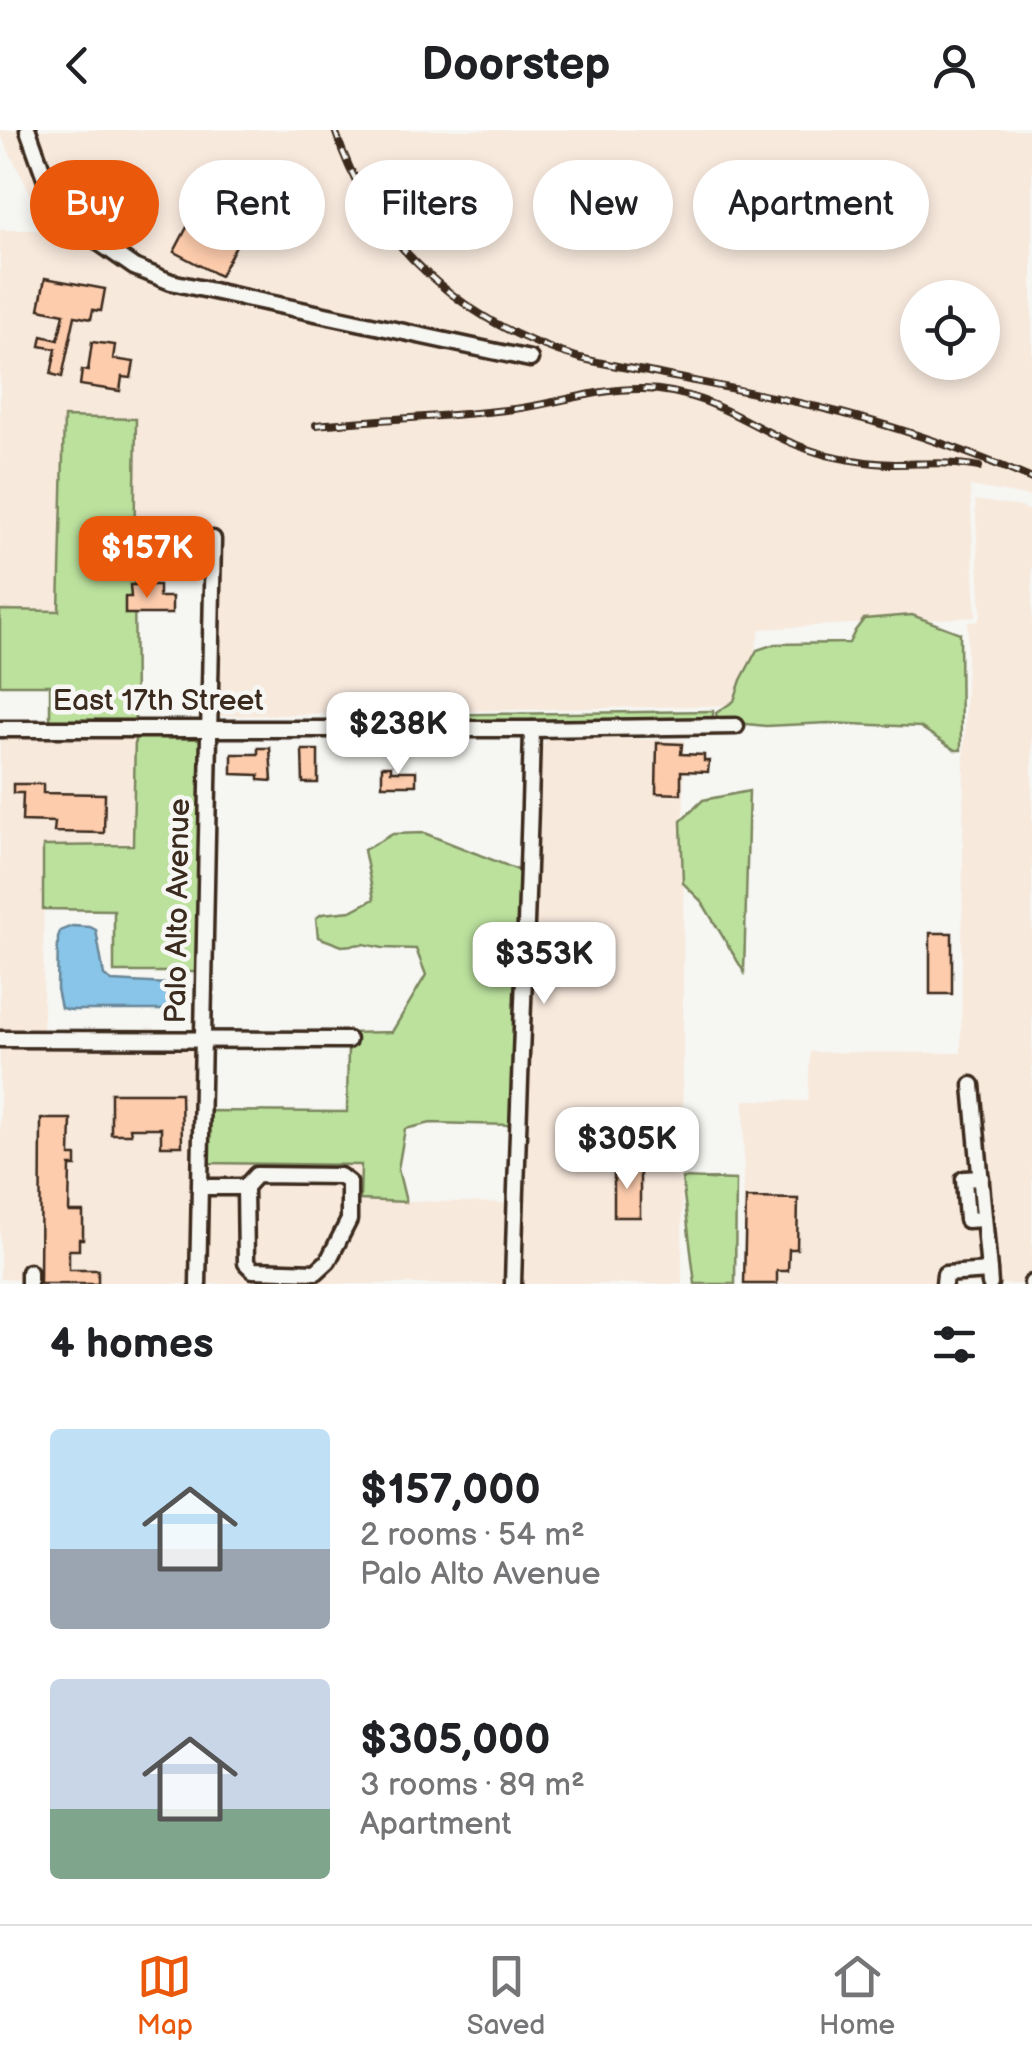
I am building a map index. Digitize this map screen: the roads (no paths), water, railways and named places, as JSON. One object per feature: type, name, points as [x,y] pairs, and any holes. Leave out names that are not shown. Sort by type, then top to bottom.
[{"type":"street","points":[[28,130],[45,178],[65,208],[101,244],[134,267],[171,282],[530,359]]},
{"type":"street","name":"Palo Alto Avenue","points":[[198,1284],[213,539]]},
{"type":"street","name":"East 17th Street","points":[[0,728],[736,726]]},
{"type":"street","points":[[513,1284],[532,729]]},
{"type":"street","points":[[0,1039],[348,1040]]},
{"type":"street","points":[[944,1284],[945,1274],[989,1278],[972,1086]]},
{"type":"street","points":[[201,1187],[245,1187],[256,1175],[340,1176],[349,1183],[350,1220],[328,1262],[316,1272],[252,1270],[246,1263],[245,1187]]},
{"type":"water","points":[[72,926],[96,930],[104,976],[112,981],[168,984],[175,1001],[171,1007],[61,1008],[57,989],[58,938],[60,931]]},
{"type":"railway","points":[[335,130],[372,209],[398,243],[462,302],[499,325],[580,358],[872,421],[1032,479]]},
{"type":"railway","points":[[316,425],[489,412],[642,389],[693,397],[780,438],[827,455],[878,463],[979,467]]}]
